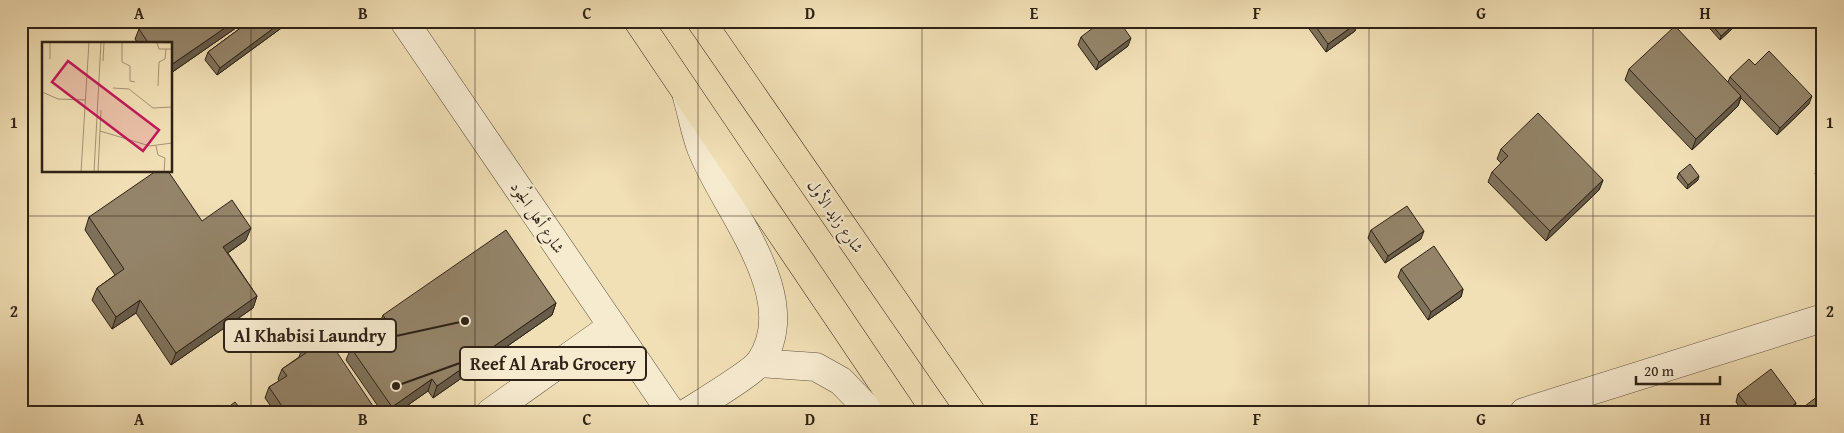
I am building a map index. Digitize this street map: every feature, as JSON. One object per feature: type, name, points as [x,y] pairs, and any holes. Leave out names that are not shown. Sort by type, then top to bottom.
[{"type":"main road","points":[[638,21],[902,412]]},
{"type":"main road","name":"شارع زايد الأول","points":[[701,21],[970,412]]},
{"type":"street","name":"شارع أهل الجُود","points":[[404,21],[672,412]]},
{"type":"street","points":[[685,91],[701,149],[758,258],[770,292],[773,318],[769,340],[760,363],[688,412]]},
{"type":"street","points":[[1524,412],[1823,318]]},
{"type":"street","points":[[491,412],[612,326]]},
{"type":"street","points":[[760,363],[816,368],[841,381],[871,412]]},
{"type":"building","points":[[150,21],[235,21],[172,64],[172,42],[148,42],[139,29]]},
{"type":"building","points":[[250,21],[283,21],[220,68],[208,52]]},
{"type":"building","points":[[1102,21],[1119,21],[1131,38],[1099,62],[1081,37]]},
{"type":"building","points":[[1312,21],[1356,21],[1357,23],[1328,44]]},
{"type":"building","points":[[1709,21],[1735,21],[1736,23],[1721,36]]},
{"type":"building","points":[[1675,26],[1741,96],[1696,139],[1629,69]]},
{"type":"building","points":[[1769,51],[1812,96],[1780,128],[1730,77],[1749,59],[1755,65]]},
{"type":"building","points":[[1538,113],[1603,180],[1550,231],[1492,172],[1508,156],[1501,149]]},
{"type":"building","points":[[1823,162],[1823,171],[1818,166]]},
{"type":"building","points":[[1690,164],[1699,176],[1688,185],[1679,173]]},
{"type":"building","points":[[155,172],[169,172],[202,221],[232,200],[251,228],[223,247],[257,296],[176,353],[140,300],[116,317],[97,288],[124,269],[89,217]]},
{"type":"building","points":[[1407,206],[1424,231],[1388,256],[1371,230]]},
{"type":"building","points":[[506,230],[556,303],[437,386],[432,379],[392,407],[351,348],[388,323],[383,315]]},
{"type":"building","points":[[1434,246],[1463,289],[1431,312],[1401,269]]},
{"type":"building","points":[[324,333],[377,412],[286,412],[269,387],[287,376],[282,369],[306,353],[302,348]]},
{"type":"building","points":[[1771,369],[1796,403],[1784,412],[1752,412],[1738,394]]},
{"type":"building","points":[[1818,396],[1823,402],[1823,412],[1810,412],[1805,406]]},
{"type":"building","points":[[235,402],[243,412],[222,412]]},
{"type":"building","points":[[218,405],[222,412],[209,412]]},
{"type":"place","name":"Al Khabisi Laundry","points":[[465,321]]},
{"type":"place","name":"Reef Al Arab Grocery","points":[[396,386]]}]
